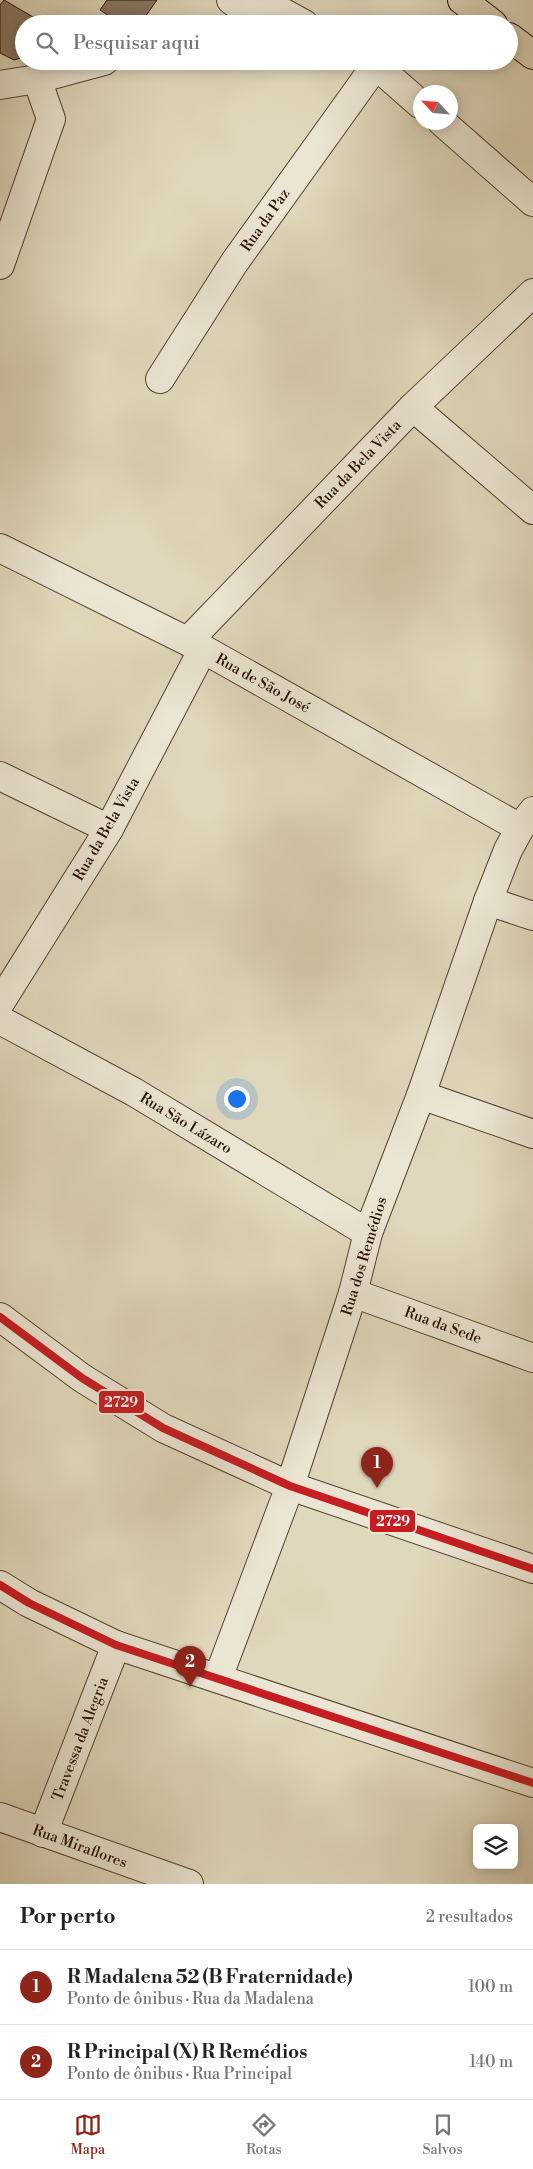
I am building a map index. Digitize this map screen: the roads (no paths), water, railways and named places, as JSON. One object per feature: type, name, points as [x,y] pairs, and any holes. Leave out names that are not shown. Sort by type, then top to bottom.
[{"type":"highway","points":[[462,0],[481,15]]},
{"type":"highway","points":[[518,43],[533,55]]},
{"type":"street","points":[[231,0],[235,3],[295,12]]},
{"type":"street","points":[[282,15],[295,12]]},
{"type":"street","points":[[0,85],[37,79],[70,70]]},
{"type":"street","name":"Rua da Paz","points":[[160,379],[234,263],[368,70]]},
{"type":"street","points":[[381,70],[413,98]]},
{"type":"street","points":[[0,265],[51,120],[37,79]]},
{"type":"street","points":[[451,130],[533,202]]},
{"type":"street","name":"Rua da Bela Vista","points":[[0,1004],[109,828],[196,645],[413,407],[533,293]]},
{"type":"street","points":[[413,407],[533,510]]},
{"type":"street","name":"Rua de São José","points":[[0,548],[196,645],[527,820]]},
{"type":"street","points":[[0,776],[109,828]]},
{"type":"street","name":"Rua dos Remédios","points":[[218,1678],[290,1486],[353,1293],[368,1233],[421,1095],[488,901],[508,850],[527,820]]},
{"type":"street","points":[[488,901],[533,916]]},
{"type":"street","name":"Rua São Lázaro","points":[[0,1020],[134,1092],[368,1233]]},
{"type":"street","points":[[421,1095],[533,1134]]},
{"type":"street","name":"Rua da Sede","points":[[353,1293],[533,1358]]},
{"type":"street","points":[[0,1317],[82,1378],[163,1428],[290,1486],[533,1569]]},
{"type":"street","points":[[0,1585],[29,1604],[116,1644],[533,1783]]},
{"type":"street","name":"Travessa da Alegria","points":[[43,1833],[116,1644]]},
{"type":"street","name":"Rua Miraflores","points":[[0,1817],[178,1882]]},
{"type":"place","name":"R Madalena 52 (B Fraternidade)","points":[[377,1488]]},
{"type":"place","name":"R Principal (X) R Remédios","points":[[190,1687]]}]
